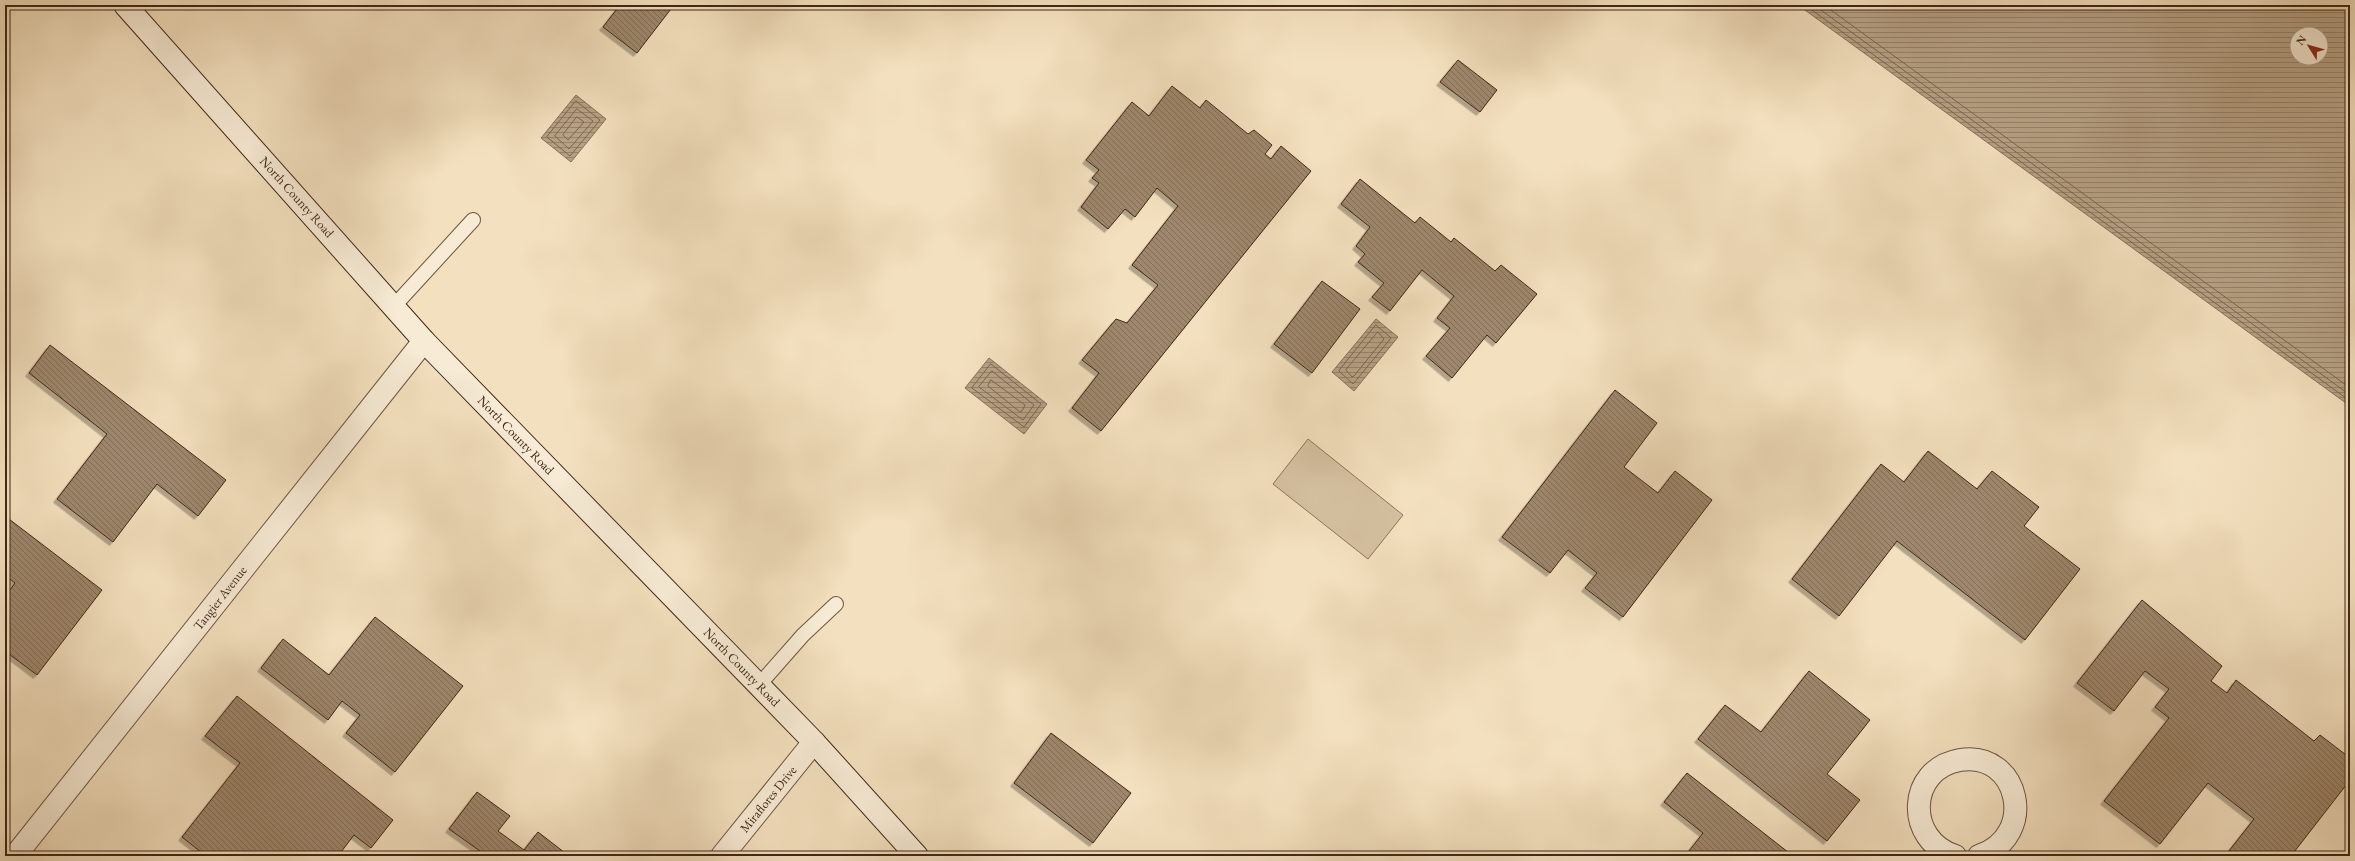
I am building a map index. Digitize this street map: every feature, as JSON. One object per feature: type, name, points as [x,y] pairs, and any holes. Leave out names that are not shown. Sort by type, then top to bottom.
[{"type":"street","name":"North County Road","points":[[125,5],[395,305],[424,341],[814,742],[917,856]]},
{"type":"street","name":"Tangier Avenue","points":[[15,856],[424,341]]},
{"type":"street","name":"Miraflores Drive","points":[[722,856],[814,742]]},
{"type":"street","points":[[1943,854],[1925,834],[1919,819],[1918,803],[1923,788],[1932,774],[1944,764],[1960,760],[1976,760],[1991,765],[2004,775],[2013,789],[2016,803],[2016,818],[2011,832],[2002,844],[1990,853],[1979,856]]},
{"type":"lane","points":[[395,305],[473,220]]},
{"type":"lane","points":[[759,685],[803,635],[836,604]]},
{"type":"shaded area","points":[[1308,439],[1403,515],[1368,559],[1273,484]]},
{"type":"water","points":[[1798,5],[2350,5],[2350,406]]},
{"type":"water","points":[[576,95],[606,119],[571,162],[541,138]]},
{"type":"water","points":[[1376,319],[1398,337],[1354,391],[1332,372]]},
{"type":"water","points":[[989,358],[1047,404],[1024,434],[965,388]]},
{"type":"building","points":[[620,5],[674,5],[637,53],[603,27]]},
{"type":"building","points":[[1458,60],[1497,90],[1480,112],[1440,82]]},
{"type":"building","points":[[1172,86],[1200,108],[1206,100],[1248,134],[1254,130],[1272,145],[1265,154],[1271,159],[1281,146],[1311,171],[1101,431],[1072,408],[1099,373],[1082,360],[1116,319],[1127,323],[1158,285],[1132,265],[1178,206],[1157,188],[1135,217],[1125,209],[1108,229],[1081,207],[1099,183],[1092,178],[1099,170],[1086,160],[1132,102],[1149,116]]},
{"type":"building","points":[[1360,179],[1415,223],[1420,217],[1451,242],[1454,238],[1495,271],[1501,265],[1537,294],[1496,343],[1487,335],[1452,378],[1426,356],[1450,328],[1437,318],[1454,296],[1422,270],[1390,311],[1372,297],[1384,283],[1358,262],[1365,254],[1356,246],[1370,227],[1341,204]]},
{"type":"building","points":[[1322,281],[1360,309],[1312,373],[1274,344]]},
{"type":"building","points":[[50,345],[226,480],[198,516],[157,484],[113,542],[57,499],[107,434],[29,373]]},
{"type":"building","points":[[1615,390],[1657,423],[1624,467],[1658,493],[1675,471],[1712,500],[1623,617],[1585,588],[1597,573],[1568,550],[1550,573],[1502,537]]},
{"type":"building","points":[[1928,451],[1977,489],[1992,471],[2039,507],[2024,526],[2080,569],[2025,640],[1897,541],[1839,616],[1792,579],[1881,464],[1904,482]]},
{"type":"building","points":[[5,516],[102,590],[37,675],[5,651],[5,597],[15,583],[5,575]]},
{"type":"building","points":[[2142,600],[2222,666],[2211,681],[2227,693],[2236,680],[2314,741],[2320,735],[2350,758],[2350,780],[2291,856],[2225,856],[2254,819],[2208,783],[2160,844],[2104,801],[2169,718],[2155,707],[2169,689],[2145,671],[2114,711],[2077,683]]},
{"type":"building","points":[[375,617],[463,686],[395,772],[346,733],[360,715],[342,701],[328,720],[261,668],[283,639],[329,675]]},
{"type":"building","points":[[1809,671],[1870,720],[1827,774],[1860,800],[1827,841],[1698,739],[1725,705],[1761,732]]},
{"type":"building","points":[[237,696],[393,820],[371,848],[354,835],[338,856],[206,856],[182,837],[240,763],[205,736]]},
{"type":"building","points":[[1051,733],[1131,793],[1093,843],[1014,783]]},
{"type":"building","points":[[1687,773],[1793,856],[1685,856],[1703,833],[1664,802]]},
{"type":"building","points":[[477,792],[510,816],[498,831],[524,850],[538,832],[569,856],[476,856],[480,851],[449,829]]}]
